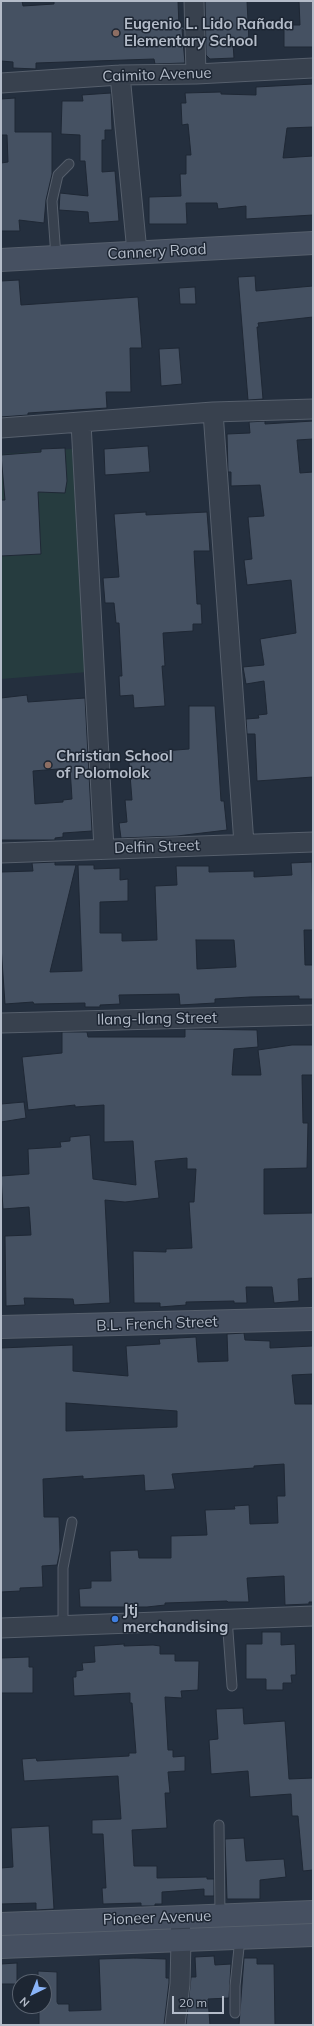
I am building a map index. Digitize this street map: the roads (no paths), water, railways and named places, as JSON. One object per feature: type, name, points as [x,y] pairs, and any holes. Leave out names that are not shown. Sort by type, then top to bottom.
[{"type":"street","points":[[194,1],[196,74]]},
{"type":"street","name":"Caimito Avenue","points":[[1,82],[120,75],[196,74],[313,68]]},
{"type":"street","points":[[120,75],[137,252]]},
{"type":"street","name":"Cannery Road","points":[[1,260],[313,243]]},
{"type":"street","points":[[1,428],[213,412],[313,409]]},
{"type":"street","points":[[213,412],[244,844]]},
{"type":"street","points":[[81,423],[104,849]]},
{"type":"street","name":"Delfin Street","points":[[1,853],[313,842]]},
{"type":"street","name":"Ilang-Ilang Street","points":[[1,1023],[313,1015]]},
{"type":"street","name":"B.L. French Street","points":[[1,1327],[313,1319]]},
{"type":"street","points":[[1,1628],[227,1618],[313,1616]]},
{"type":"street","name":"Pioneer Avenue","points":[[1,1924],[313,1912]]},
{"type":"street","points":[[175,2025],[180,1984],[180,1917]]},
{"type":"street","name":"Pioneer Avenue","points":[[1,1948],[313,1935]]},
{"type":"lane","points":[[56,257],[52,201],[58,175],[69,164]]},
{"type":"lane","points":[[63,1626],[63,1568],[72,1522]]},
{"type":"lane","points":[[227,1618],[232,1686]]},
{"type":"lane","points":[[219,1825],[220,1915]]},
{"type":"lane","points":[[235,2013],[235,1986],[240,1938]]},
{"type":"place","name":"Eugenio L. Lido Rañada Elementary School","points":[[116,33]]},
{"type":"place","name":"Christian School of Polomolok","points":[[48,765]]},
{"type":"place","name":"Jtj merchandising","points":[[115,1619]]}]
